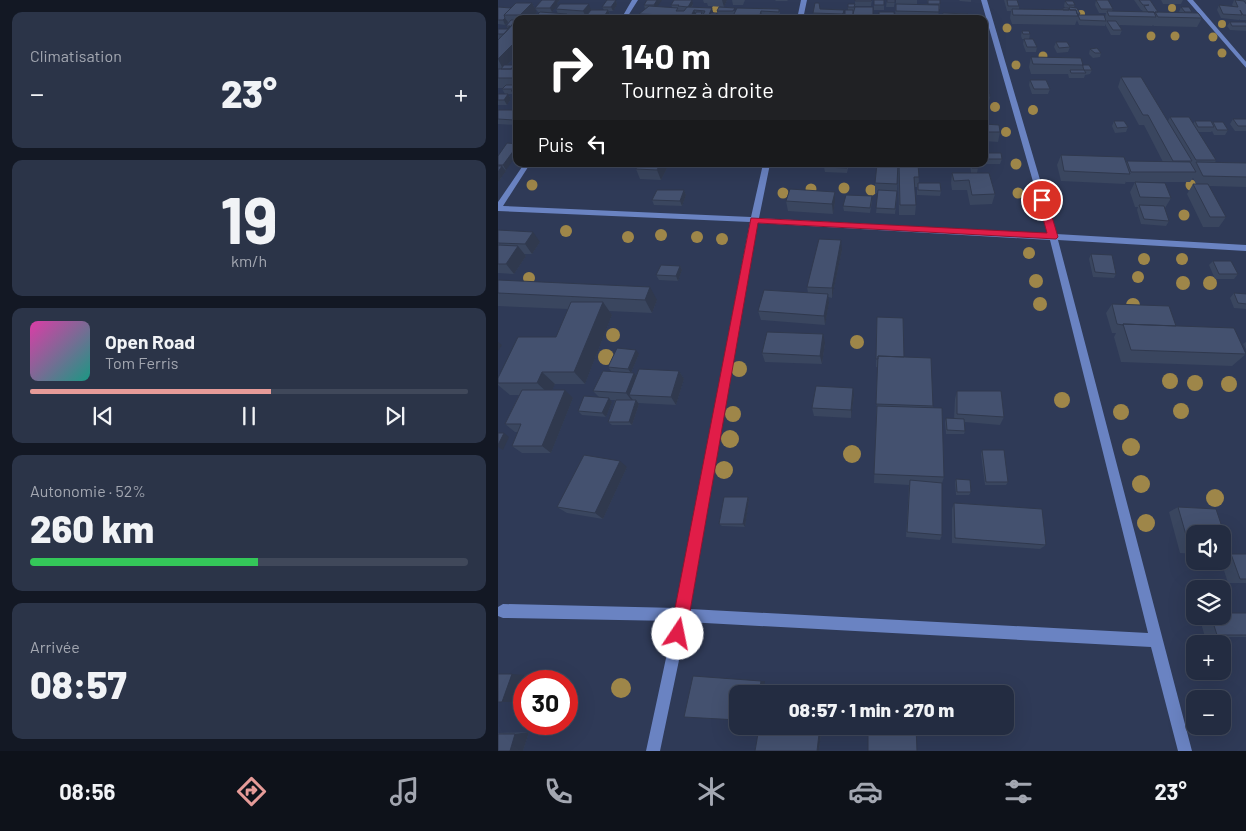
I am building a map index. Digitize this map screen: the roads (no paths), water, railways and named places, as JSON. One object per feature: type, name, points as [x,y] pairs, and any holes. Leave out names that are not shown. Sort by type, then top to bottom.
[{"type":"street","points":[[626,15],[635,0]]},
{"type":"street","points":[[801,15],[804,0]]},
{"type":"street","points":[[984,0],[1053,237],[1185,751]]},
{"type":"street","points":[[1190,0],[1246,67]]},
{"type":"street","points":[[498,208],[525,167]]},
{"type":"street","points":[[654,751],[682,615],[754,220],[766,167]]},
{"type":"street","points":[[498,208],[754,220],[1246,248]]},
{"type":"street","points":[[503,612],[682,615],[1156,640]]}]
